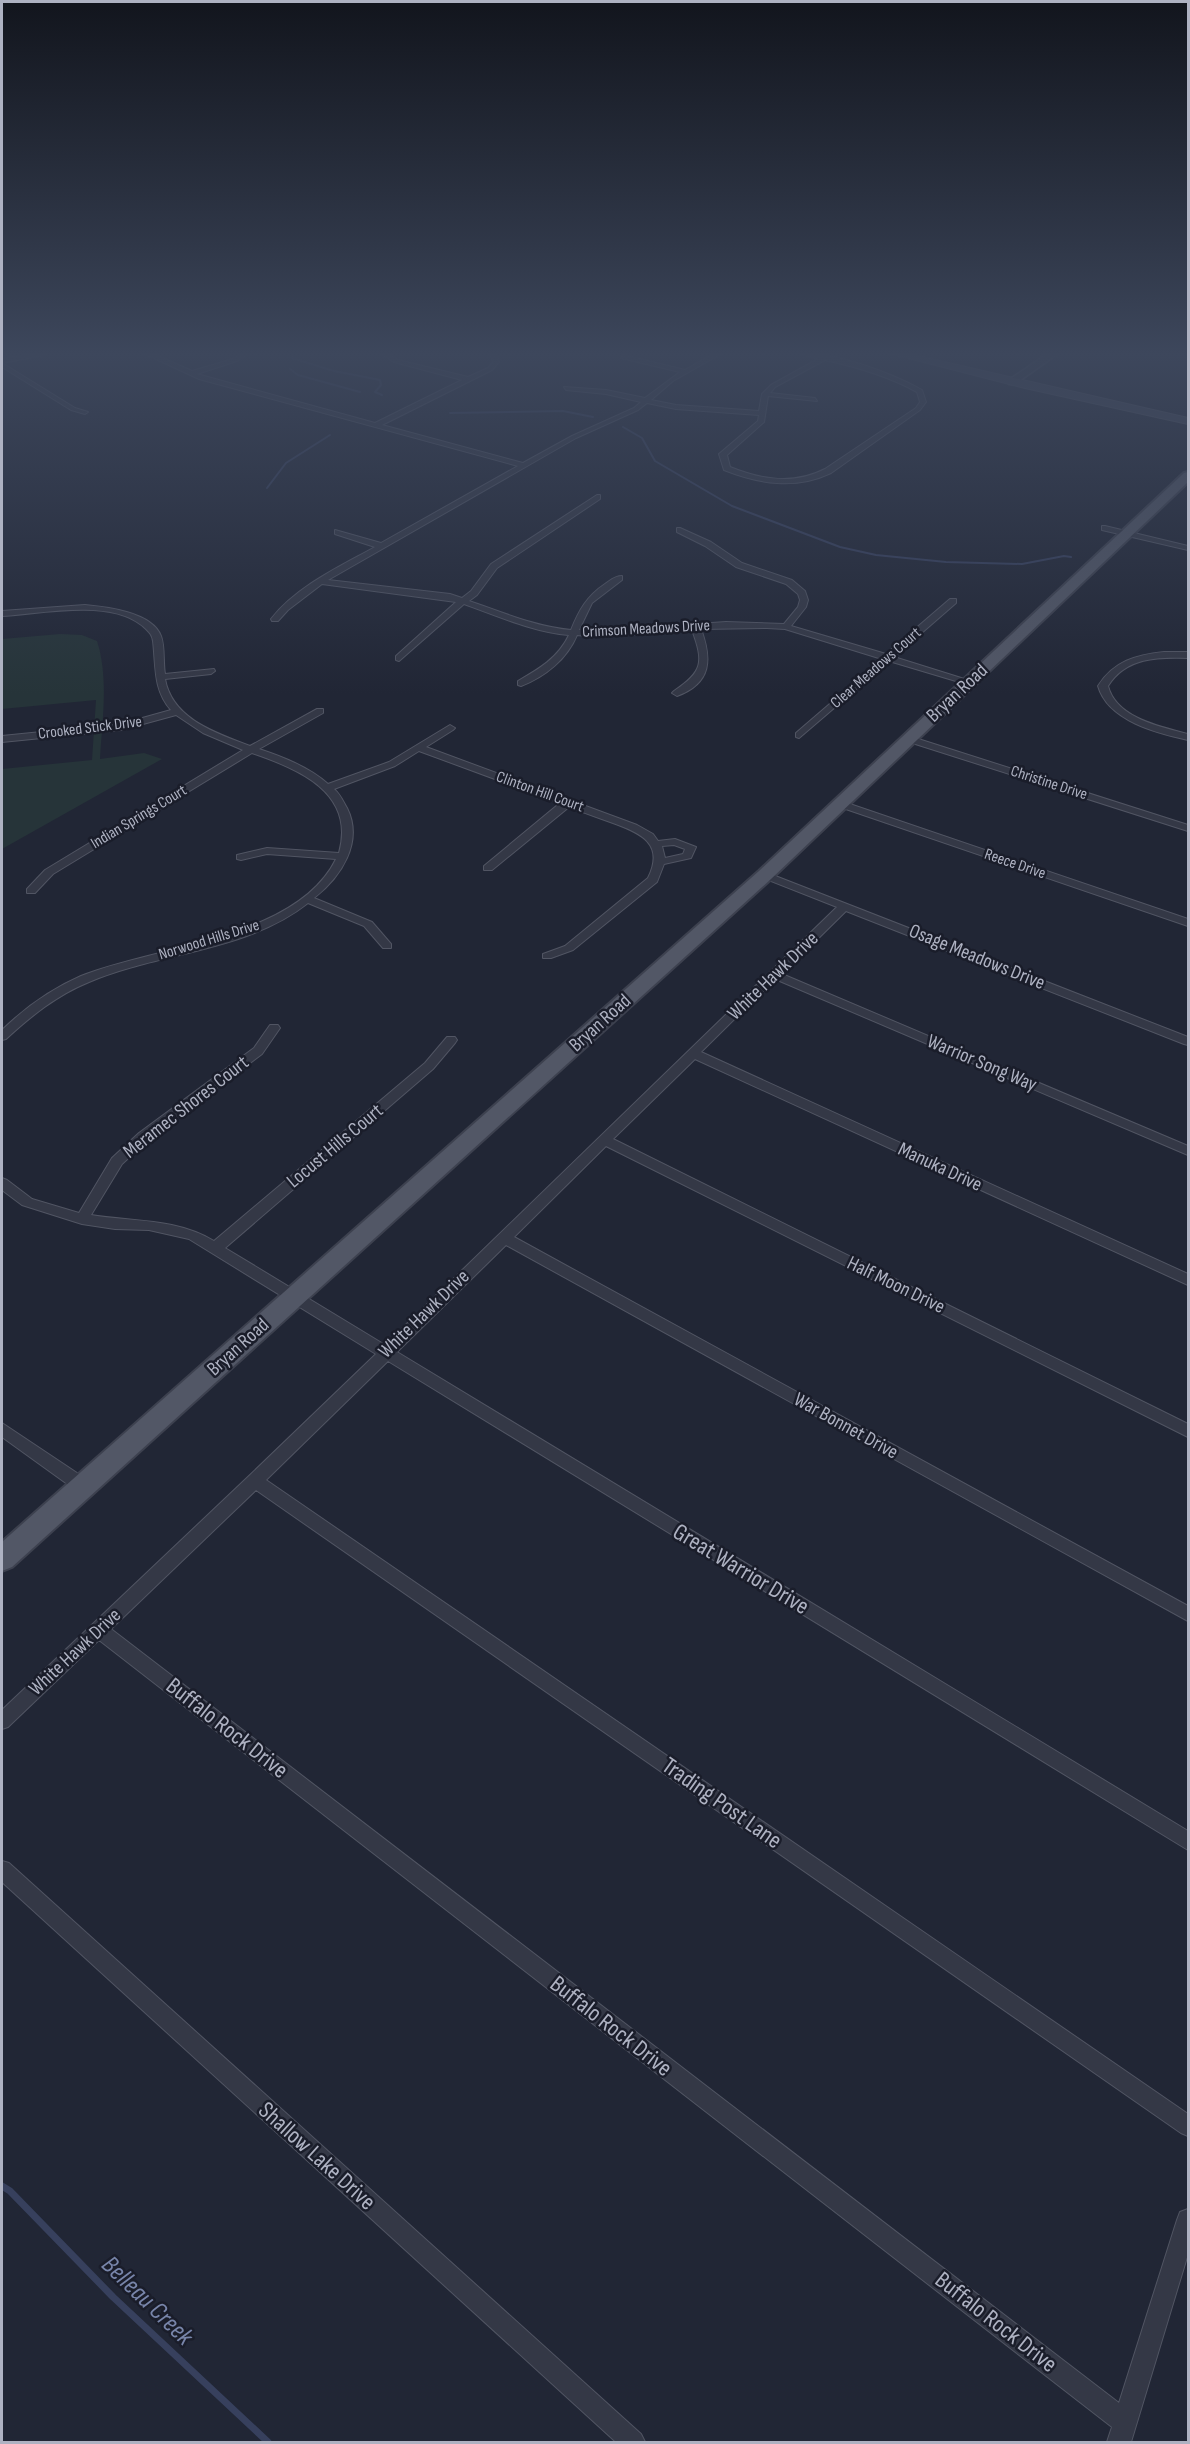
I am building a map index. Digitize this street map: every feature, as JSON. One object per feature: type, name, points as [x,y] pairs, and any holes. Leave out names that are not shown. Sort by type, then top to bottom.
[{"type":"main road","name":"Bryan Road","points":[[2,1559],[765,875],[1188,476]]},
{"type":"street","points":[[275,619],[285,608],[320,581],[522,466]]},
{"type":"street","points":[[726,466],[752,478],[788,485],[814,478],[835,466]]},
{"type":"street","points":[[399,658],[474,593],[494,566],[597,496]]},
{"type":"street","points":[[1106,528],[1188,548]]},
{"type":"street","points":[[680,530],[708,543],[739,565],[780,578],[797,588],[804,600],[802,607],[786,627]]},
{"type":"street","points":[[338,532],[381,546]]},
{"type":"street","points":[[521,683],[550,665],[562,654],[586,604],[598,592],[620,578]]},
{"type":"street","name":"Crimson Meadows Drive","points":[[320,581],[437,595],[464,601],[532,625],[574,633],[596,634],[752,624],[786,627],[969,682]]},
{"type":"street","name":"Clear Meadows Court","points":[[799,735],[953,600]]},
{"type":"street","points":[[2,614],[81,608],[114,610],[128,615],[151,628],[157,636],[165,697],[176,712]]},
{"type":"street","points":[[677,693],[701,675],[706,663],[696,628]]},
{"type":"street","points":[[1188,655],[1146,657],[1125,664],[1106,680],[1103,692],[1120,711],[1188,737]]},
{"type":"street","points":[[162,677],[211,671]]},
{"type":"street","name":"Indian Springs Court","points":[[31,891],[49,872],[251,748],[320,711]]},
{"type":"street","name":"Crooked Stick Drive","points":[[2,739],[121,727],[176,712]]},
{"type":"street","name":"Norwood Hills Drive","points":[[2,1036],[44,1000],[85,979],[258,927],[307,899],[329,879],[344,856],[348,833],[346,815],[341,803],[329,787],[298,769],[204,729],[176,712]]},
{"type":"street","points":[[329,787],[392,764],[450,728]]},
{"type":"street","name":"Christine Drive","points":[[909,739],[1188,828]]},
{"type":"street","name":"Clinton Hill Court","points":[[420,748],[641,830],[656,844]]},
{"type":"street","points":[[488,868],[568,802]]},
{"type":"street","name":"Reece Drive","points":[[841,804],[1186,919]]},
{"type":"street","points":[[547,956],[569,948],[653,880],[661,862],[656,844],[675,842],[691,848],[687,856],[661,862]]},
{"type":"street","points":[[241,857],[267,851],[344,856]]},
{"type":"street","name":"Osage Meadows Drive","points":[[765,875],[1188,1041]]},
{"type":"street","points":[[307,899],[368,924],[387,946]]},
{"type":"street","name":"White Hawk Drive","points":[[2,1721],[255,1481],[845,905]]},
{"type":"street","name":"Warrior Song Way","points":[[775,975],[1188,1151]]},
{"type":"street","name":"Meramec Shores Court","points":[[82,1219],[117,1161],[144,1136],[258,1051],[274,1029]]},
{"type":"street","name":"Locust Hills Court","points":[[215,1248],[429,1066],[451,1040]]},
{"type":"street","name":"Manuka Drive","points":[[692,1053],[1188,1280]]},
{"type":"street","name":"Half Moon Drive","points":[[604,1140],[1188,1431]]},
{"type":"street","points":[[2,1183],[27,1202],[82,1219],[167,1228],[194,1235],[294,1296]]},
{"type":"street","name":"War Bonnet Drive","points":[[503,1237],[1188,1614]]},
{"type":"street","name":"Great Warrior Drive","points":[[294,1296],[1188,1841]]},
{"type":"street","points":[[2,1429],[83,1486]]},
{"type":"street","name":"Trading Post Lane","points":[[255,1481],[1188,2126]]},
{"type":"street","name":"Buffalo Rock Drive","points":[[99,1629],[1122,2432]]},
{"type":"street","name":"Shallow Lake Drive","points":[[2,1870],[633,2442]]},
{"type":"street","points":[[1122,2432],[1188,2220]]},
{"type":"shaded area","points":[[60,634],[82,635],[97,641],[104,685],[100,759],[144,753],[162,759],[2,849],[2,769],[92,760],[96,700],[2,709],[2,639]]},
{"type":"waterway","points":[[267,488],[284,466]]},
{"type":"waterway","points":[[664,466],[732,506],[840,547],[876,555],[946,562],[1022,564],[1064,556],[1071,557]]},
{"type":"waterway","name":"Belleau Creek","points":[[2,2186],[10,2191],[113,2297],[268,2442]]}]
